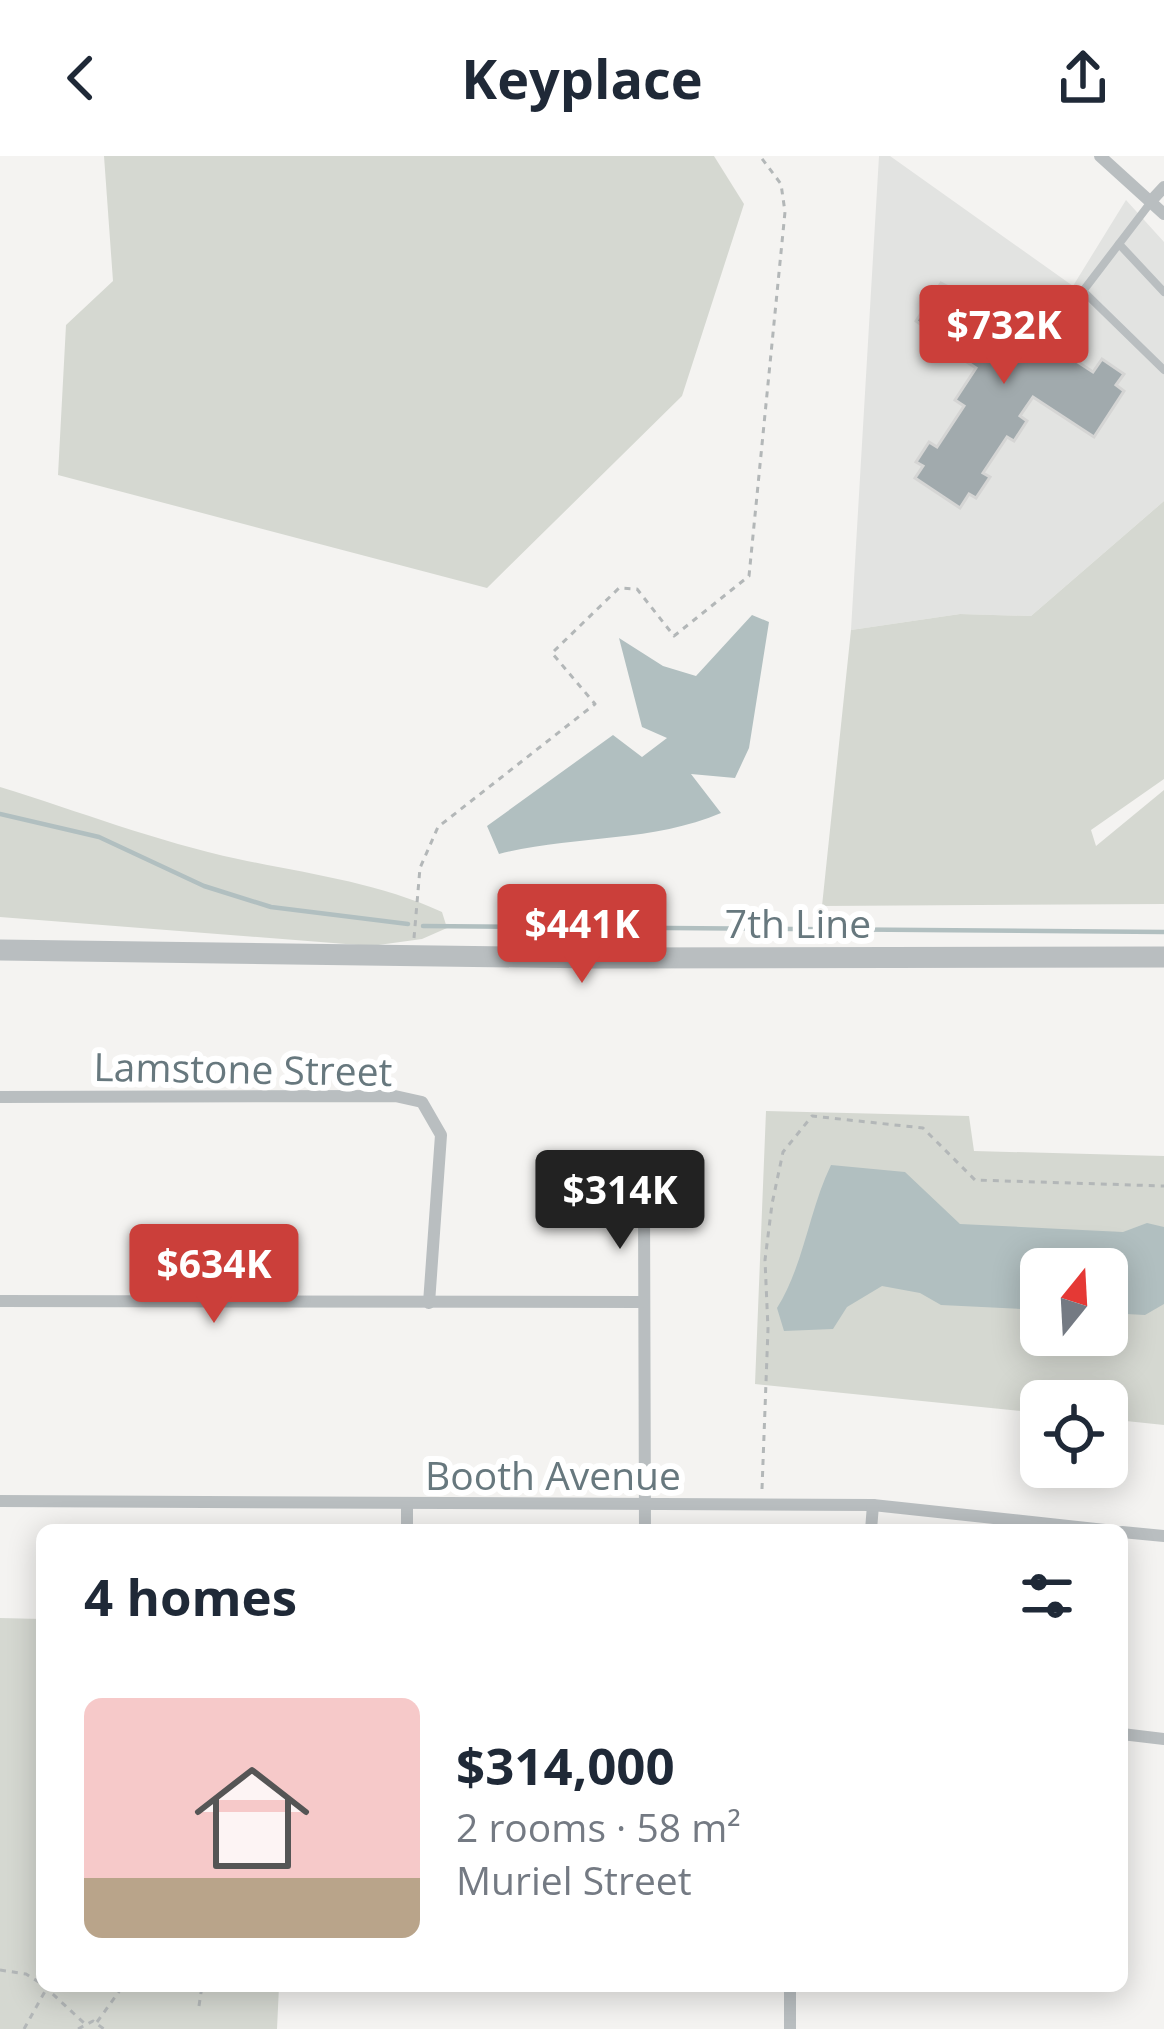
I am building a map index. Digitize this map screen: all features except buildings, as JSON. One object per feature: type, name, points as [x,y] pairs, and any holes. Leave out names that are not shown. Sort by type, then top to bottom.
[{"type":"street","points":[[1100,156],[1164,214]]},
{"type":"street","points":[[1151,201],[1164,187]]},
{"type":"street","name":"7th Line","points":[[0,950],[1164,957]]},
{"type":"street","name":"Lamstone Street","points":[[0,1097],[394,1096],[422,1102],[441,1135],[429,1303]]},
{"type":"street","points":[[644,1202],[645,1524]]},
{"type":"street","points":[[0,1301],[644,1302]]},
{"type":"street","name":"Booth Avenue","points":[[0,1502],[873,1505],[1049,1524]]},
{"type":"street","points":[[406,1524],[407,1505]]},
{"type":"street","points":[[871,1524],[873,1505]]},
{"type":"street","points":[[1128,1533],[1164,1536]]},
{"type":"street","points":[[1128,1735],[1164,1739]]},
{"type":"street","points":[[790,1992],[790,2029]]},
{"type":"lane","points":[[1151,201],[1083,291],[1164,370]]},
{"type":"lane","points":[[1119,244],[1164,292]]},
{"type":"path","points":[[412,953],[420,868],[438,827],[595,704],[553,653],[619,588],[637,589],[674,636],[749,576],[785,212],[782,184],[760,156]]},
{"type":"path","points":[[762,1492],[768,1329],[765,1260],[772,1204],[783,1152],[812,1116],[923,1128],[975,1180],[1164,1186]]},
{"type":"path","points":[[0,1970],[36,1980]]},
{"type":"path","points":[[24,2029],[42,1992]]},
{"type":"path","points":[[51,1992],[84,2023]]},
{"type":"path","points":[[98,2022],[119,1992]]},
{"type":"path","points":[[200,2006],[201,1992]]},
{"type":"path","points":[[78,2029],[84,2023],[98,2022]]},
{"type":"path","points":[[98,2022],[104,2029]]},
{"type":"shaded area","points":[[104,156],[714,156],[744,204],[682,396],[487,588],[58,475],[66,325],[113,281]]},
{"type":"shaded area","points":[[879,156],[890,156],[1073,286],[1126,200],[1164,242],[1164,501],[1031,616],[960,614],[851,630]]},
{"type":"shaded area","points":[[1164,501],[1164,779],[1091,830],[1096,846],[1164,790],[1164,904],[822,906],[851,630],[960,614],[1031,616]]},
{"type":"shaded area","points":[[752,615],[769,622],[749,748],[735,778],[691,774],[721,813],[667,829],[499,854],[487,826],[613,735],[642,757],[667,738],[642,727],[619,638],[663,666],[696,676]]},
{"type":"shaded area","points":[[0,787],[178,844],[392,893],[442,912],[447,928],[422,939],[371,946],[0,917]]},
{"type":"shaded area","points":[[766,1111],[969,1116],[974,1151],[1164,1156],[1164,1425],[1128,1421],[1128,1380],[1020,1380],[1020,1411],[755,1384]]},
{"type":"shaded area","points":[[831,1165],[905,1172],[960,1224],[1123,1232],[1147,1223],[1164,1227],[1164,1304],[1145,1315],[1128,1314],[1128,1248],[1020,1248],[1020,1309],[941,1305],[920,1293],[882,1286],[847,1307],[833,1329],[784,1331],[777,1308],[794,1274]]},
{"type":"shaded area","points":[[0,1618],[36,1619],[36,1992],[279,1992],[277,2029],[0,2029]]},
{"type":"waterway","points":[[0,814],[99,837],[204,886],[271,907],[408,924]]},
{"type":"waterway","points":[[423,926],[1164,932]]}]
